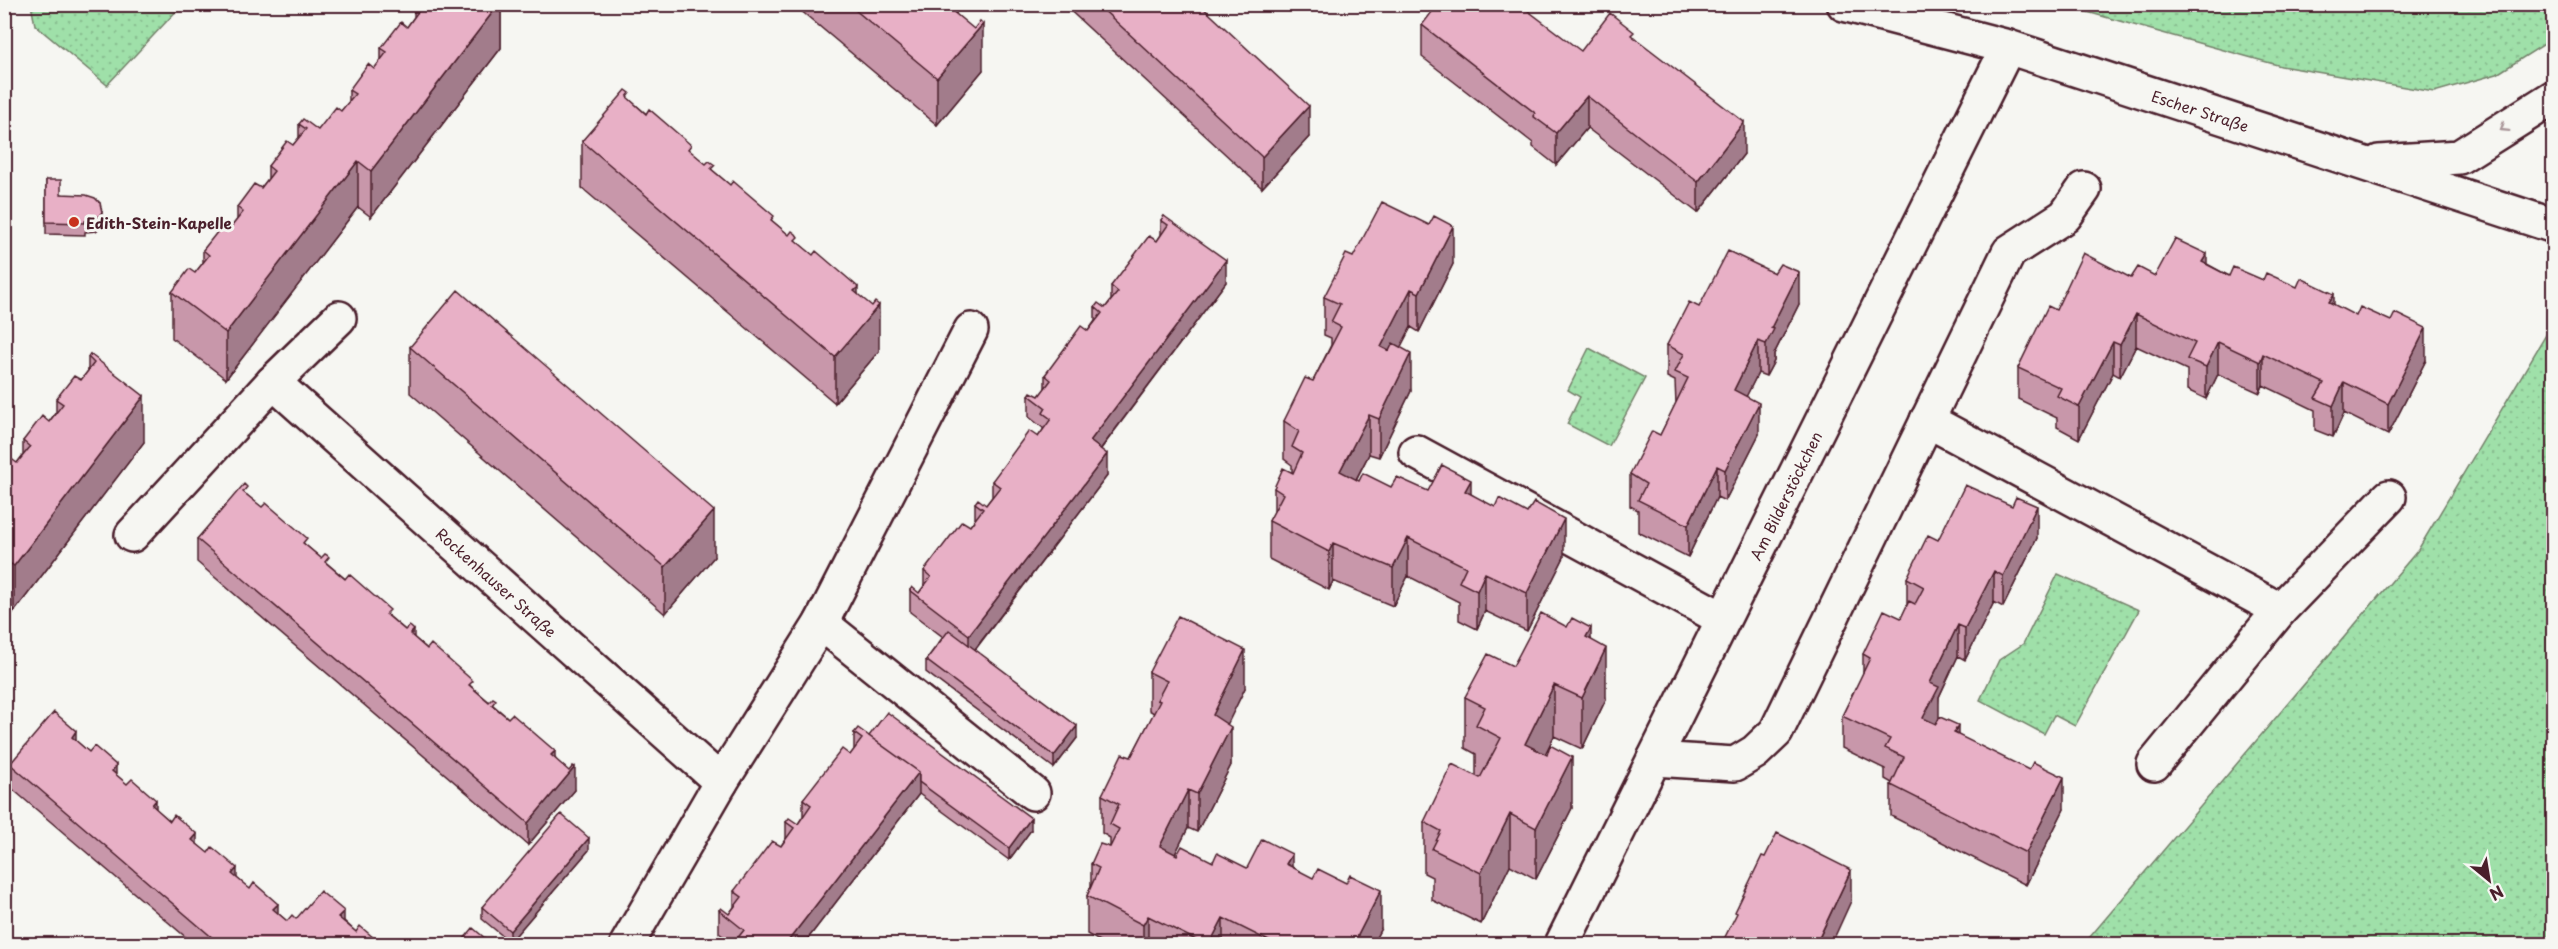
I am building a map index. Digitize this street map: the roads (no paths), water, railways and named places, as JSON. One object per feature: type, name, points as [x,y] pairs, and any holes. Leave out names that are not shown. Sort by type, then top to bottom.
[{"type":"street","name":"Escher Straße","points":[[1844,4],[2008,47],[2553,226]]},
{"type":"street","name":"Am Bilderstöckchen","points":[[1562,945],[2008,47]]},
{"type":"street","points":[[2366,164],[2459,157],[2553,97]]},
{"type":"street","points":[[1654,759],[1735,764],[1755,752],[1776,732],[2009,252],[2065,216],[2084,189]]},
{"type":"street","points":[[132,535],[273,382],[339,318]]},
{"type":"street","points":[[627,945],[720,782],[821,623],[971,330]]},
{"type":"street","name":"Rockenhauser Straße","points":[[273,382],[720,782]]},
{"type":"street","points":[[1928,420],[2280,610]]},
{"type":"street","points":[[1416,452],[1723,619]]},
{"type":"street","points":[[2154,764],[2280,610],[2389,497]]},
{"type":"street","points":[[821,623],[1032,793]]},
{"type":"place","name":"Edith-Stein-Kapelle","points":[[74,222]]}]
